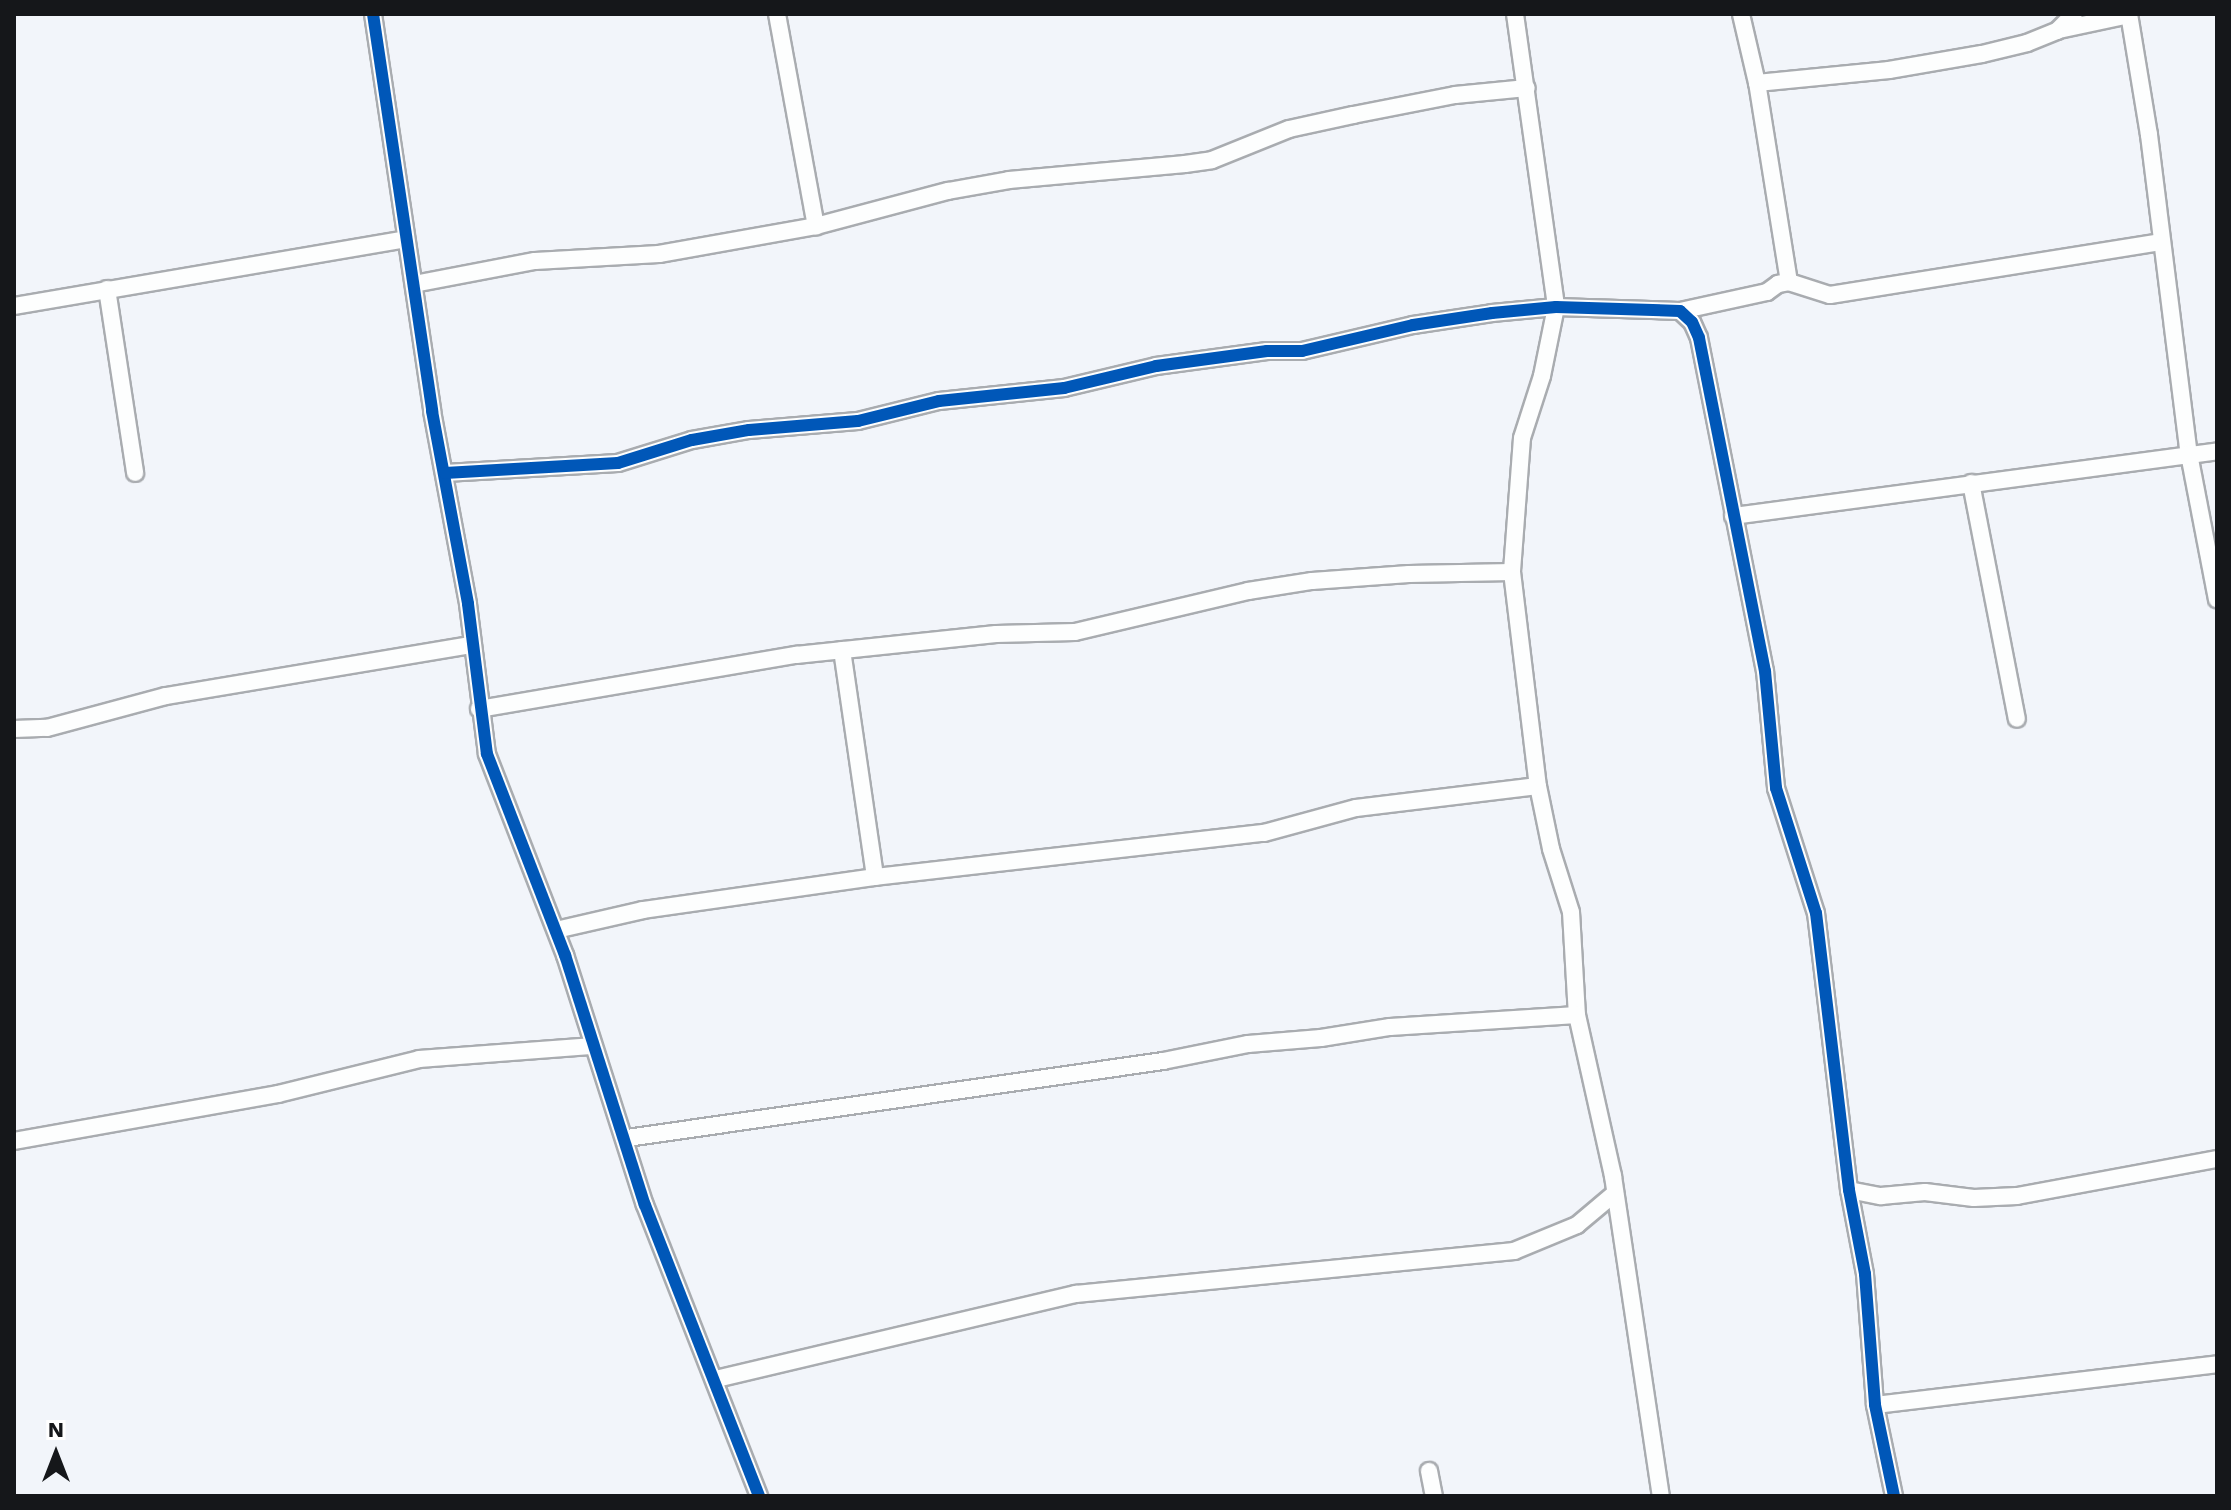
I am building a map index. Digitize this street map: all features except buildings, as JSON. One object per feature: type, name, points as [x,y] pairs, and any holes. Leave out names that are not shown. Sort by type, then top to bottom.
[{"type":"street","points":[[373,14],[405,239],[445,473],[487,754],[507,812],[556,930],[591,1046],[627,1138],[645,1205],[716,1379],[759,1496]]},
{"type":"street","points":[[777,14],[816,226]]},
{"type":"street","points":[[1515,14],[1556,307],[1542,376],[1522,438],[1512,572],[1538,786],[1551,849],[1571,912],[1577,1015],[1615,1193],[1661,1496]]},
{"type":"street","points":[[1741,14],[1757,83],[1789,282]]},
{"type":"street","points":[[2057,31],[2074,14]]},
{"type":"street","points":[[1757,83],[1934,63],[2027,43],[2057,31],[2129,14],[2149,135],[2189,454],[2217,599]]},
{"type":"street","points":[[414,284],[535,261],[659,254],[816,226],[948,191],[1009,180],[1212,160],[1302,126],[1455,95],[1527,88]]},
{"type":"street","points":[[14,306],[405,239]]},
{"type":"street","points":[[445,473],[618,463],[692,440],[749,430],[847,422],[939,401],[1064,388],[1156,366],[1267,351],[1302,351],[1435,321],[1556,307],[1680,311],[1767,292],[1778,284],[1789,282],[1830,295],[2162,242]]},
{"type":"street","points":[[107,289],[135,473]]},
{"type":"street","points":[[1680,311],[1692,322],[1699,338],[1765,671],[1779,799],[1816,913],[1849,1190],[1865,1274],[1875,1405],[1894,1496]]},
{"type":"street","points":[[1733,516],[2217,451]]},
{"type":"street","points":[[1971,483],[2017,719]]},
{"type":"street","points":[[479,709],[842,650],[996,634],[1075,632],[1248,591],[1312,581],[1409,574],[1512,572]]},
{"type":"street","points":[[14,729],[47,728],[166,696],[472,645]]},
{"type":"street","points":[[842,650],[875,877]]},
{"type":"street","points":[[556,930],[643,910],[875,877],[1264,833],[1356,808],[1538,786]]},
{"type":"street","points":[[627,1138],[1163,1061],[1248,1044],[1321,1038],[1390,1027],[1577,1015]]},
{"type":"street","points":[[14,1141],[278,1094],[419,1059],[591,1046]]},
{"type":"street","points":[[1849,1190],[1881,1196],[1925,1192],[1974,1198],[2017,1196],[2217,1159]]},
{"type":"street","points":[[716,1379],[1076,1294],[1514,1251],[1577,1225],[1615,1193]]},
{"type":"street","points":[[1875,1405],[2217,1364]]},
{"type":"street","points":[[1429,1471],[1434,1496]]},
{"type":"cycle path","points":[[373,14],[432,411],[468,604],[487,754],[565,955],[645,1205],[759,1496]]},
{"type":"cycle path","points":[[445,473],[618,463],[692,440],[749,430],[858,421],[939,401],[1064,388],[1156,366],[1267,351],[1302,351],[1413,325],[1492,313],[1556,307],[1680,311],[1692,322],[1699,338],[1765,671],[1776,788],[1816,913],[1849,1190],[1865,1274],[1875,1405],[1894,1496]]}]
